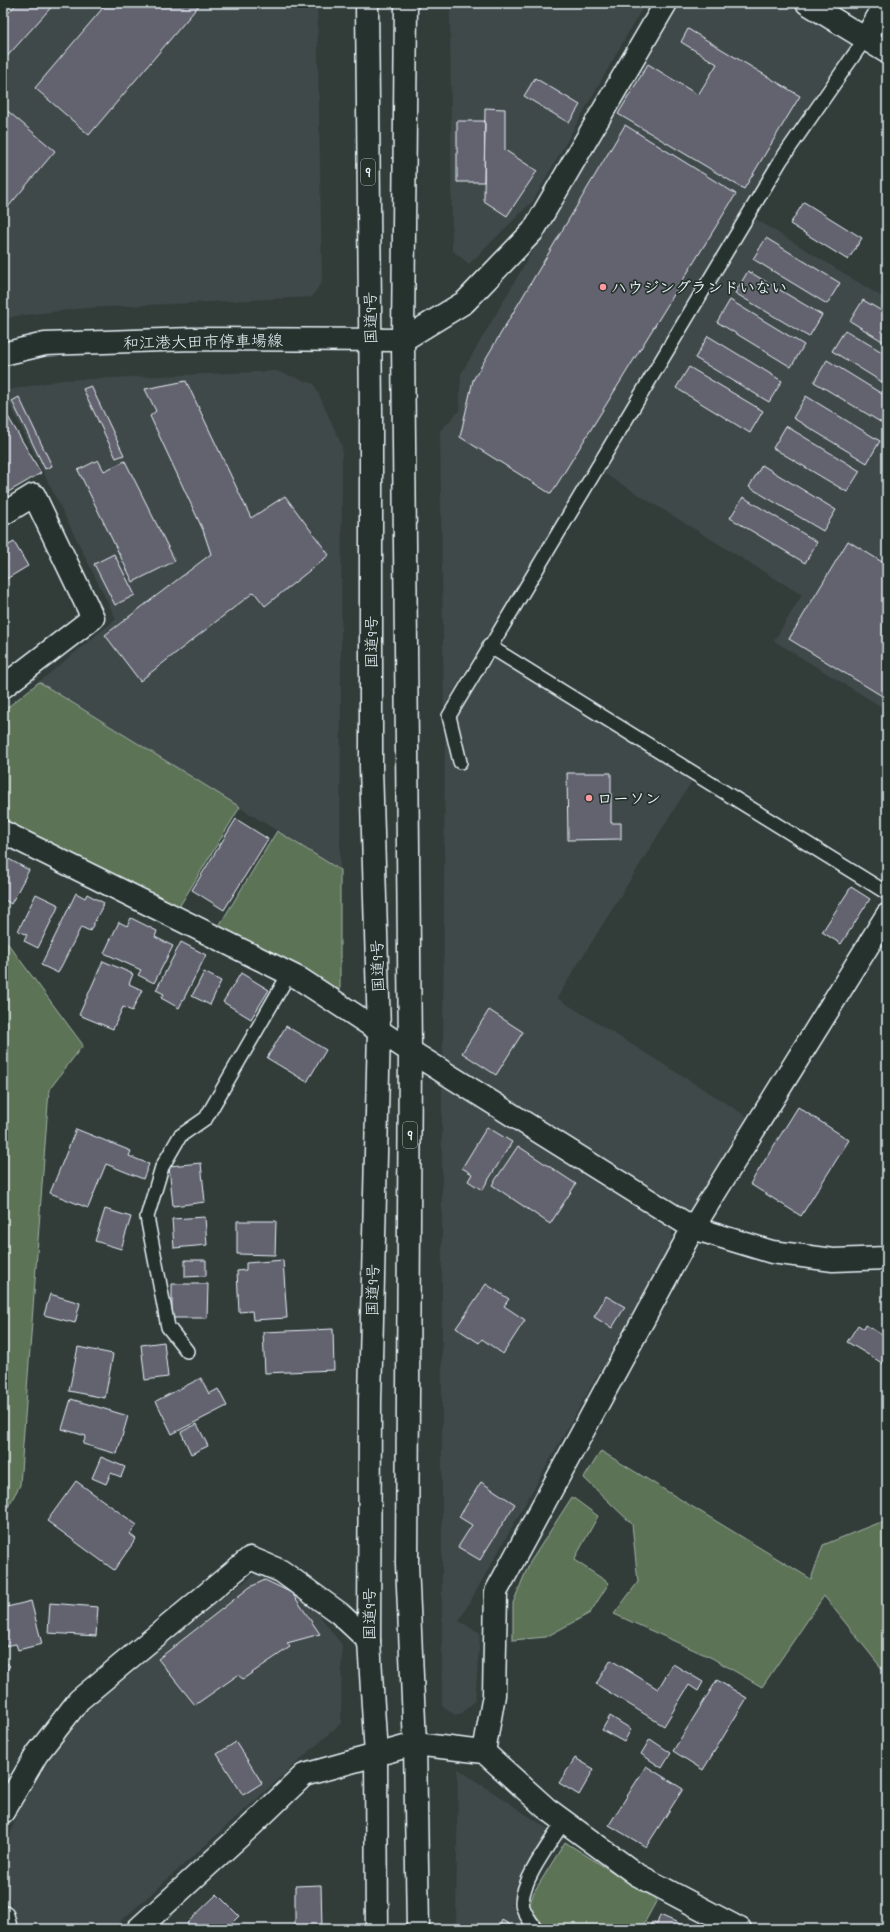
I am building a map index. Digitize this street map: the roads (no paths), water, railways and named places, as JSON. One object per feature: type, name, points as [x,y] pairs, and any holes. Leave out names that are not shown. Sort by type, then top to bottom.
[{"type":"main road","name":"国道9号","points":[[367,3],[370,341],[371,767],[379,1031],[370,1400],[369,1641],[376,1755],[377,1929]]},
{"type":"main road","name":"国道9号","points":[[406,3],[403,340],[410,1051],[407,1564],[415,1744],[418,1929]]},
{"type":"main road","points":[[403,340],[465,302],[533,232],[666,3]]},
{"type":"main road","points":[[807,3],[887,52]]},
{"type":"main road","points":[[865,39],[886,3]]},
{"type":"main road","name":"和江港大田市停車場線","points":[[3,354],[45,344],[192,339],[403,340]]},
{"type":"main road","points":[[3,514],[34,495],[93,618],[3,687]]},
{"type":"main road","points":[[3,832],[289,974],[693,1228],[772,1252],[833,1260],[887,1258]]},
{"type":"main road","points":[[484,1752],[494,1695],[496,1592],[693,1228],[887,915]]},
{"type":"main road","points":[[3,1812],[37,1754],[79,1700],[250,1558],[281,1571],[339,1613],[369,1641]]},
{"type":"main road","points":[[138,1929],[252,1825],[304,1775],[415,1744],[484,1752],[546,1808],[636,1874],[740,1929]]},
{"type":"main road","points":[[3,1917],[6,1929]]},
{"type":"lane","points":[[460,762],[448,716],[781,160],[865,39]]},
{"type":"lane","points":[[489,646],[887,893]]},
{"type":"lane","points":[[187,1351],[168,1327],[147,1217],[162,1167],[180,1136],[206,1118],[289,974]]},
{"type":"lane","points":[[536,1929],[528,1919],[522,1902],[531,1872],[564,1821]]},
{"type":"place","name":"ハウジングランドいない","points":[[603,287]]},
{"type":"place","name":"ローソン","points":[[589,798]]}]
